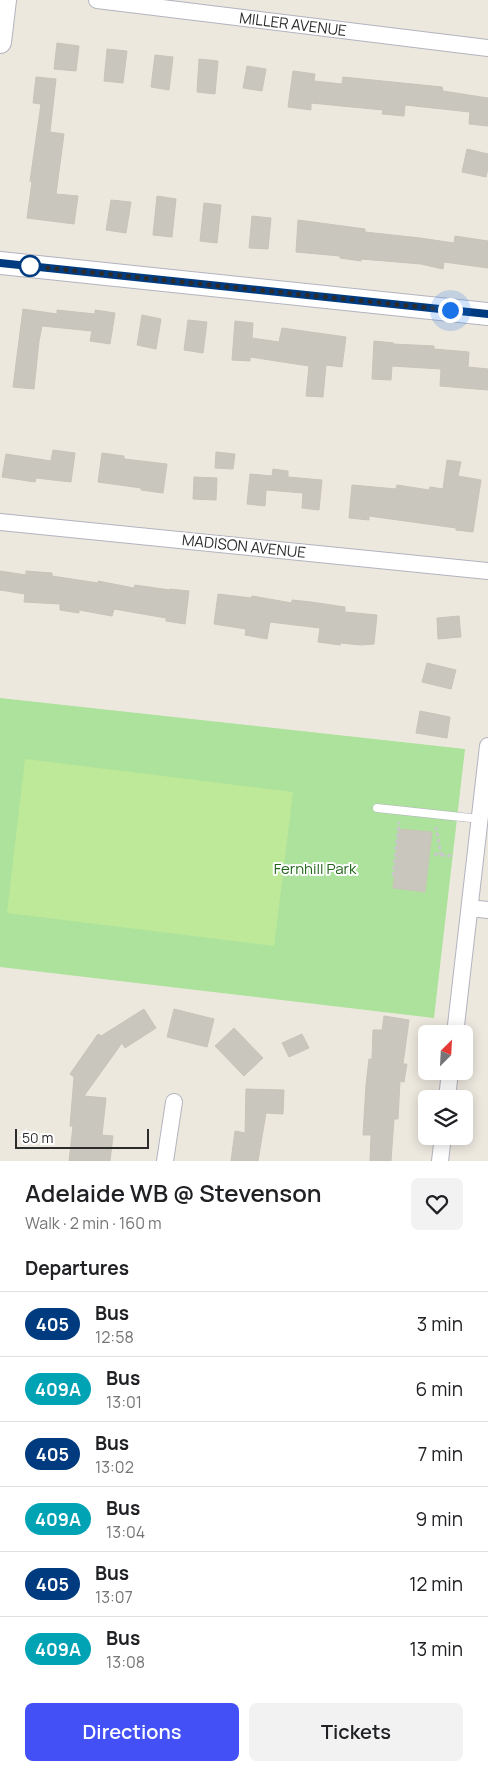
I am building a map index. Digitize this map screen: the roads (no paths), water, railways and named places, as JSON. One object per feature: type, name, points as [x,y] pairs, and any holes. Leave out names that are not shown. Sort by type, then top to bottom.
[{"type":"main road","points":[[0,42],[5,0]]},
{"type":"main road","points":[[0,263],[488,314]]},
{"type":"street","name":"MILLER AVENUE","points":[[97,0],[488,48]]},
{"type":"street","name":"MADISON AVENUE","points":[[0,522],[488,571]]},
{"type":"street","points":[[456,1025],[488,746]]},
{"type":"street","points":[[470,908],[488,910]]},
{"type":"street","points":[[165,1161],[174,1102]]},
{"type":"street","points":[[440,1161],[442,1145]]},
{"type":"lane","points":[[377,808],[480,819]]},
{"type":"park label","name":"Fernhill Park","points":[[315,868]]}]
